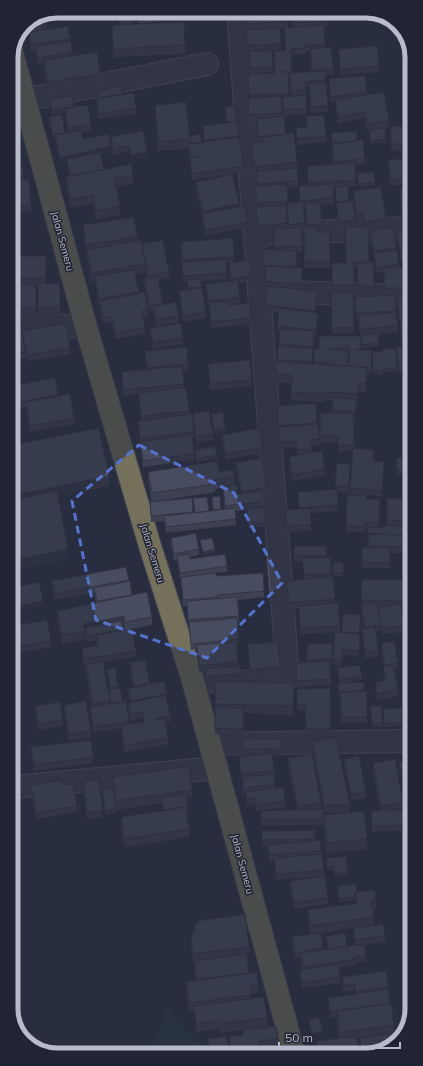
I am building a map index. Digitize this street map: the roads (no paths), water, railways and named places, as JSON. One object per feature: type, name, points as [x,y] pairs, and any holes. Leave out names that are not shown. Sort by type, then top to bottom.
[{"type":"highway","name":"Jalan Semeru","points":[[18,76],[86,327],[150,546],[193,681],[211,744],[293,1048]]},
{"type":"street","points":[[193,681],[282,682],[288,678],[239,18]]},
{"type":"street","points":[[24,100],[207,64]]},
{"type":"street","points":[[255,234],[405,228]]},
{"type":"street","points":[[259,290],[405,296]]},
{"type":"street","points":[[18,323],[86,327]]},
{"type":"street","points":[[211,744],[405,741]]},
{"type":"street","points":[[18,787],[217,768]]}]
